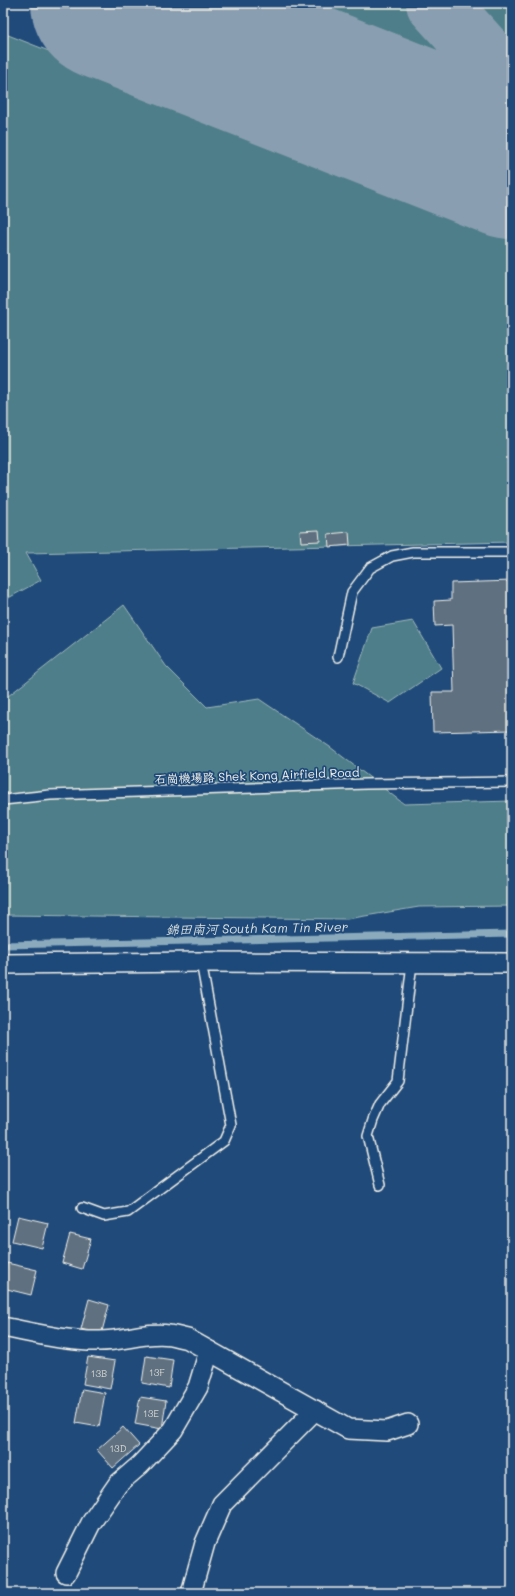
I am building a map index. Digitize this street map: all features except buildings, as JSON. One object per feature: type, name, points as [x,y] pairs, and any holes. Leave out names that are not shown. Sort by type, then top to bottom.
[{"type":"street","points":[[3,964],[201,962],[512,963]]},
{"type":"street","points":[[3,1327],[83,1341],[118,1341],[153,1335],[169,1335],[188,1339],[348,1429],[387,1431],[408,1424]]},
{"type":"street","points":[[66,1573],[91,1523],[118,1484],[140,1465],[173,1430],[198,1386],[209,1351]]},
{"type":"street","points":[[191,1593],[205,1543],[222,1504],[315,1410]]},
{"type":"lane","points":[[338,657],[352,592],[370,568],[392,556],[413,552],[512,552]]},
{"type":"lane","name":"石崗機場路 Shek Kong Airfield Road","points":[[3,800],[50,795],[366,784],[512,782]]},
{"type":"lane","points":[[82,1208],[104,1216],[128,1212],[224,1141],[230,1125],[201,962]]},
{"type":"lane","points":[[380,1184],[368,1136],[372,1120],[380,1104],[398,1081],[412,963]]},
{"type":"green space","points":[[260,3],[419,3],[506,99]]},
{"type":"green space","points":[[456,3],[512,3],[512,65]]},
{"type":"green space","points":[[3,33],[512,233],[512,542],[26,553],[41,580],[3,601]]},
{"type":"green space","points":[[124,605],[166,666],[207,707],[259,699],[330,747],[404,804],[512,801],[512,906],[419,907],[347,919],[3,915],[3,700]]},
{"type":"green space","points":[[413,621],[441,668],[390,703],[353,683],[372,628]]},
{"type":"waterway","name":"錦田南河 South Kam Tin River","points":[[3,945],[512,934]]},
{"type":"taxiway","points":[[437,3],[512,86]]},
{"type":"runway","points":[[108,3],[512,162]]}]
